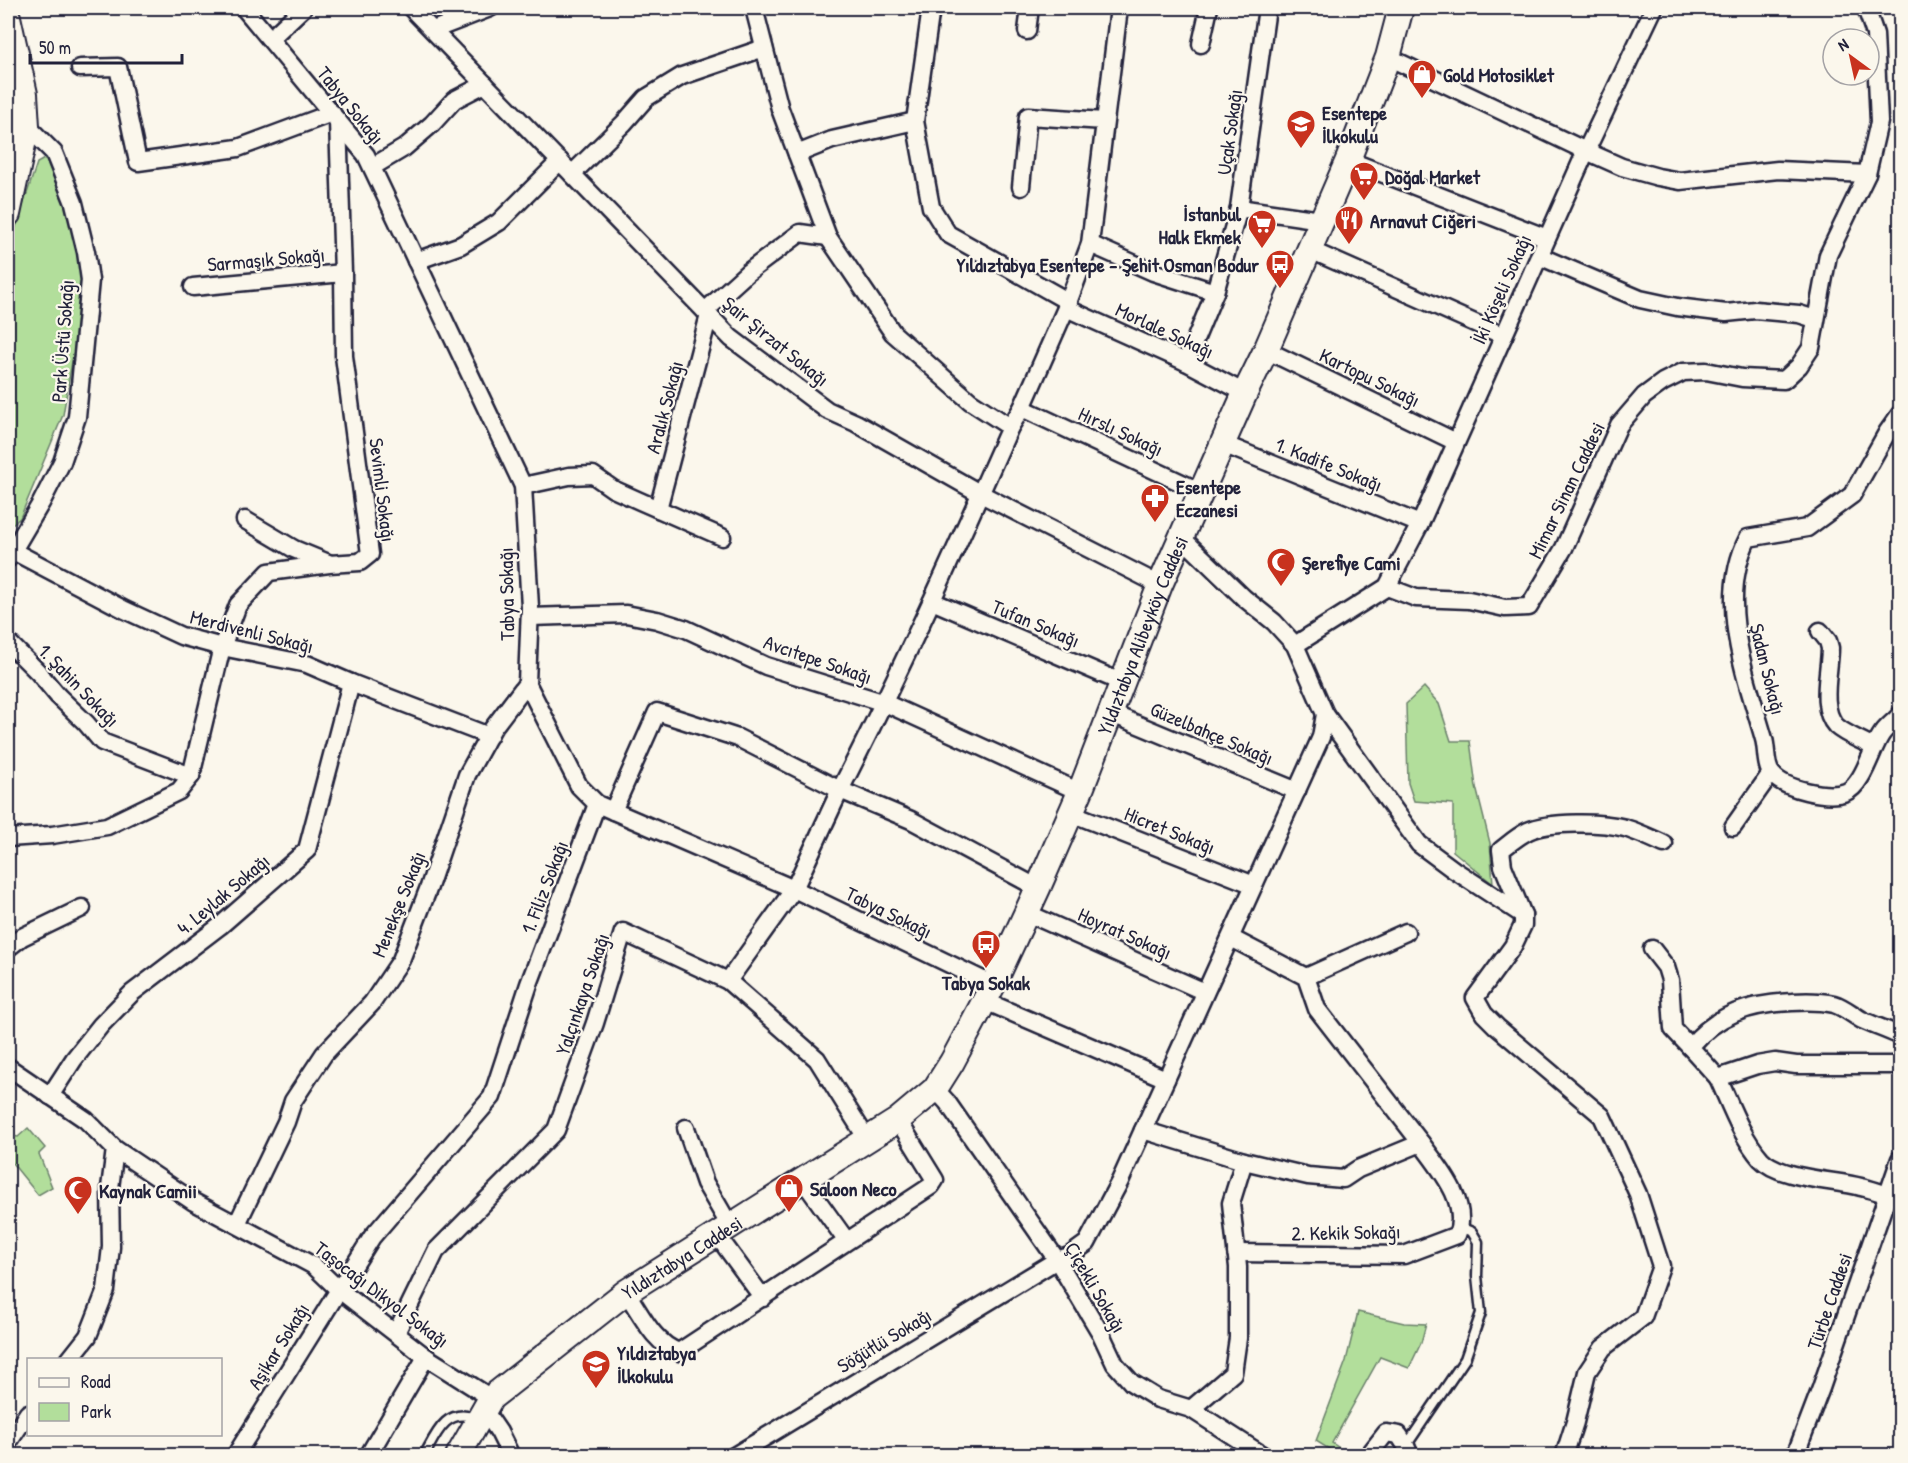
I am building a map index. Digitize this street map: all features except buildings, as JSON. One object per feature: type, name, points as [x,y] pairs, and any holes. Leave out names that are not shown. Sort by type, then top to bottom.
[{"type":"main road","name":"Yıldıztabya Alibeyköy Caddesi","points":[[934,1089],[952,1062],[989,993],[1076,802],[1160,585],[1266,350],[1348,160],[1388,57],[1401,8]]},
{"type":"main road","points":[[8,17],[25,94],[27,126],[8,214]]},
{"type":"main road","name":"Yıldıztabya Caddesi","points":[[458,1455],[485,1409],[626,1292],[898,1120],[934,1089]]},
{"type":"street","name":"Tabya Sokağı","points":[[243,8],[366,155],[523,486],[530,617],[528,683],[579,786],[605,807],[794,889],[989,993],[1166,1079]]},
{"type":"street","points":[[270,39],[303,8]]},
{"type":"street","name":"Şair Şirzat Sokağı","points":[[411,8],[731,338],[827,410],[856,423],[981,494],[1160,585]]},
{"type":"street","points":[[433,30],[490,8]]},
{"type":"street","points":[[754,8],[780,110],[828,237],[893,333],[970,401],[1010,427]]},
{"type":"street","name":"Morlale Sokağı","points":[[932,8],[915,121],[931,207],[948,234],[1067,305],[1245,393]]},
{"type":"street","points":[[1027,32],[1030,8]]},
{"type":"street","points":[[728,981],[794,889],[840,790],[885,703],[1010,427],[1022,408],[1067,305],[1090,244],[1119,8]]},
{"type":"street","points":[[1201,44],[1209,8]]},
{"type":"street","name":"Uçak Sokağı","points":[[1186,362],[1215,292],[1239,208],[1267,8]]},
{"type":"street","name":"İki Köşeli Sokağı","points":[[1387,586],[1420,524],[1586,151],[1654,8]]},
{"type":"street","name":"Mimar Sinan Caddesi","points":[[1387,586],[1416,597],[1469,600],[1505,608],[1529,607],[1564,548],[1619,425],[1644,396],[1663,382],[1683,372],[1706,371],[1742,378],[1784,380],[1800,366],[1811,348],[1828,255],[1867,174],[1879,122],[1875,34],[1866,8]]},
{"type":"street","points":[[573,174],[646,98],[682,76],[764,48]]},
{"type":"street","points":[[1388,57],[1586,151],[1622,167],[1658,177],[1680,181],[1778,170],[1867,174]]},
{"type":"street","points":[[80,68],[118,66],[138,162],[238,148],[335,117]]},
{"type":"street","points":[[372,167],[404,148],[432,124],[454,100],[485,84]]},
{"type":"street","points":[[1021,187],[1028,116],[1104,121]]},
{"type":"street","name":"Sevimli Sokağı","points":[[191,776],[222,647],[238,605],[269,572],[360,562],[370,554],[344,356],[343,273],[335,117]]},
{"type":"street","points":[[796,154],[832,140],[915,121]]},
{"type":"street","name":"Park Üstü Sokağı","points":[[10,555],[62,462],[77,417],[90,280],[74,203],[54,153],[27,126]]},
{"type":"street","points":[[1348,160],[1547,238]]},
{"type":"street","points":[[416,261],[461,245],[499,222],[560,161]]},
{"type":"street","points":[[1239,208],[1321,220]]},
{"type":"street","points":[[707,313],[747,273],[800,233],[828,237]]},
{"type":"street","points":[[1090,244],[1153,272],[1215,292]]},
{"type":"street","points":[[1308,249],[1504,336]]},
{"type":"street","points":[[1539,256],[1640,299],[1677,307],[1726,313],[1755,310],[1799,314],[1815,319]]},
{"type":"street","name":"Sarmaşık Sokağı","points":[[193,287],[343,273]]},
{"type":"street","name":"Aralık Sokağı","points":[[658,509],[707,313]]},
{"type":"street","name":"Kartopu Sokağı","points":[[1266,350],[1456,442]]},
{"type":"street","name":"Hırslı Sokağı","points":[[1022,408],[1202,492]]},
{"type":"street","name":"Şadan Sokağı","points":[[1771,773],[1735,625],[1735,590],[1741,552],[1748,538],[1807,528],[1852,495],[1900,414]]},
{"type":"street","name":"1. Kadife Sokağı","points":[[1223,444],[1420,524]]},
{"type":"street","points":[[523,486],[569,476],[593,475],[613,489],[722,537]]},
{"type":"street","points":[[245,520],[294,549],[329,564]]},
{"type":"street","points":[[1181,537],[1244,598],[1274,622],[1295,645],[1325,714],[1419,844],[1523,915]]},
{"type":"street","name":"Merdivenli Sokağı","points":[[10,555],[171,632],[222,647],[307,664],[489,736]]},
{"type":"street","points":[[1295,645],[1387,586]]},
{"type":"street","name":"Tufan Sokağı","points":[[932,601],[1123,683]]},
{"type":"street","name":"Avcıtepe Sokağı","points":[[530,617],[626,614],[657,620],[713,640],[766,666],[885,703],[1076,802]]},
{"type":"street","points":[[1820,631],[1828,641],[1830,648],[1826,695],[1832,720],[1838,727],[1874,747]]},
{"type":"street","name":"1. Şahin Sokağı","points":[[8,642],[102,742],[191,776]]},
{"type":"street","name":"4. Leylak Sokağı","points":[[50,1096],[74,1059],[101,1025],[132,993],[220,926],[307,849],[351,683]]},
{"type":"street","name":"Menekşe Sokağı","points":[[237,1224],[286,1122],[293,1101],[324,1054],[372,1003],[401,960],[429,887],[467,775],[489,736],[528,683]]},
{"type":"street","name":"1. Filiz Sokağı","points":[[338,1289],[372,1237],[492,1097],[529,984],[605,807],[657,712],[738,738],[840,790]]},
{"type":"street","name":"Güzelbahçe Sokağı","points":[[1110,713],[1297,791]]},
{"type":"street","name":"Söğütlü Sokağı","points":[[734,1455],[1057,1260],[1069,1256],[1087,1243],[1120,1181],[1231,938],[1321,737],[1325,714]]},
{"type":"street","points":[[1733,827],[1771,773],[1780,781],[1804,791],[1845,792],[1857,783],[1883,732],[1900,715]]},
{"type":"street","points":[[8,838],[52,835],[107,826],[179,791],[191,776]]},
{"type":"street","points":[[840,790],[911,820],[1038,888]]},
{"type":"street","name":"Hicret Sokağı","points":[[1076,802],[1254,885]]},
{"type":"street","points":[[1564,1455],[1587,1372],[1603,1348],[1643,1317],[1661,1266],[1638,1194],[1602,1116],[1497,1027],[1484,1014],[1475,998],[1513,946],[1523,925],[1523,915],[1503,866],[1501,850],[1514,839],[1530,830],[1546,826],[1583,824],[1622,827],[1664,844]]},
{"type":"street","points":[[8,948],[22,938],[82,908]]},
{"type":"street","name":"Hoyrat Sokağı","points":[[1027,913],[1205,992]]},
{"type":"street","name":"Yalçınkaya Sokağı","points":[[396,1333],[436,1251],[556,1130],[595,1023],[622,932],[728,981],[817,1059],[867,1139]]},
{"type":"street","points":[[1306,977],[1406,932]]},
{"type":"street","points":[[1231,938],[1306,977],[1317,1009],[1421,1143],[1452,1188],[1460,1227]]},
{"type":"street","points":[[1652,950],[1666,967],[1670,980],[1673,1029],[1718,1078],[1740,1127],[1761,1160],[1774,1167],[1821,1181],[1861,1186],[1888,1195]]},
{"type":"street","points":[[1690,1047],[1706,1029],[1731,1014],[1745,1008],[1779,1002],[1811,1001],[1836,1005],[1900,1036]]},
{"type":"street","points":[[1718,1078],[1757,1065],[1775,1062],[1796,1065],[1900,1065]]},
{"type":"street","name":"Taşocağı Dikyol Sokağı","points":[[8,1066],[86,1120],[115,1149],[194,1202],[314,1266],[338,1289],[426,1357],[485,1409]]},
{"type":"street","name":"Çiçekli Sokağı","points":[[934,1089],[947,1102],[1057,1260],[1101,1334],[1115,1365],[1132,1383],[1158,1400],[1191,1408],[1264,1455]]},
{"type":"street","points":[[626,1292],[657,1338],[669,1349],[679,1352],[931,1186],[935,1180],[898,1120]]},
{"type":"street","points":[[686,1128],[723,1231],[763,1298]]},
{"type":"street","points":[[1143,1130],[1244,1161],[1308,1176],[1343,1179],[1358,1169],[1421,1143]]},
{"type":"street","points":[[70,1358],[88,1336],[106,1290],[111,1247],[111,1179],[115,1149]]},
{"type":"street","name":"Türbe Caddesi","points":[[1795,1455],[1821,1388],[1900,1159]]},
{"type":"street","points":[[1191,1408],[1233,1373],[1238,1338],[1236,1253],[1231,1203],[1244,1161]]},
{"type":"street","points":[[803,1180],[846,1240]]},
{"type":"street","name":"2. Kekik Sokağı","points":[[1236,1253],[1404,1255],[1457,1235],[1460,1227]]},
{"type":"street","name":"Aşikar Sokağı","points":[[235,1455],[338,1289]]},
{"type":"street","points":[[368,1455],[426,1357]]},
{"type":"street","points":[[485,1409],[511,1455]]},
{"type":"street","points":[[8,1443],[27,1414]]},
{"type":"street","points":[[1368,1455],[1386,1433],[1398,1435],[1408,1450]]},
{"type":"lane","points":[[1408,1450],[1465,1359],[1481,1313],[1477,1276],[1478,1242],[1472,1232],[1460,1227]]},
{"type":"lane","points":[[424,1455],[438,1430],[452,1417],[485,1409]]},
{"type":"green space","points":[[46,158],[51,162],[75,225],[83,296],[63,415],[20,518],[8,527],[8,251],[37,163]]},
{"type":"green space","points":[[1424,687],[1439,704],[1451,741],[1470,741],[1476,787],[1490,843],[1493,884],[1453,851],[1453,804],[1414,801],[1408,783],[1406,704]]},
{"type":"green space","points":[[28,1128],[45,1148],[39,1154],[52,1187],[38,1195],[8,1158],[8,1135],[18,1137]]},
{"type":"green space","points":[[1358,1312],[1404,1323],[1426,1324],[1421,1343],[1409,1368],[1380,1357],[1332,1443],[1350,1455],[1337,1455],[1316,1441],[1346,1361]]},
{"type":"place","name":"Gold Motosiklet","points":[[1422,100]]},
{"type":"place","name":"Esentepe İlkokulu","points":[[1301,150]]},
{"type":"place","name":"Doğal Market","points":[[1364,202]]},
{"type":"place","name":"Arnavut Ciğeri","points":[[1349,246]]},
{"type":"place","name":"İstanbul Halk Ekmek","points":[[1262,250]]},
{"type":"place","name":"Yıldıztabya Esentepe - Şehit Osman Bodur","points":[[1280,290]]},
{"type":"place","name":"Esentepe Eczanesi","points":[[1155,524]]},
{"type":"place","name":"Şerefiye Cami","points":[[1281,588]]},
{"type":"place","name":"Tabya Sokak","points":[[986,970]]},
{"type":"place","name":"Saloon Neco","points":[[789,1214]]},
{"type":"place","name":"Kaynak Camii","points":[[78,1216]]},
{"type":"place","name":"Yıldıztabya İlkokulu","points":[[596,1390]]}]
